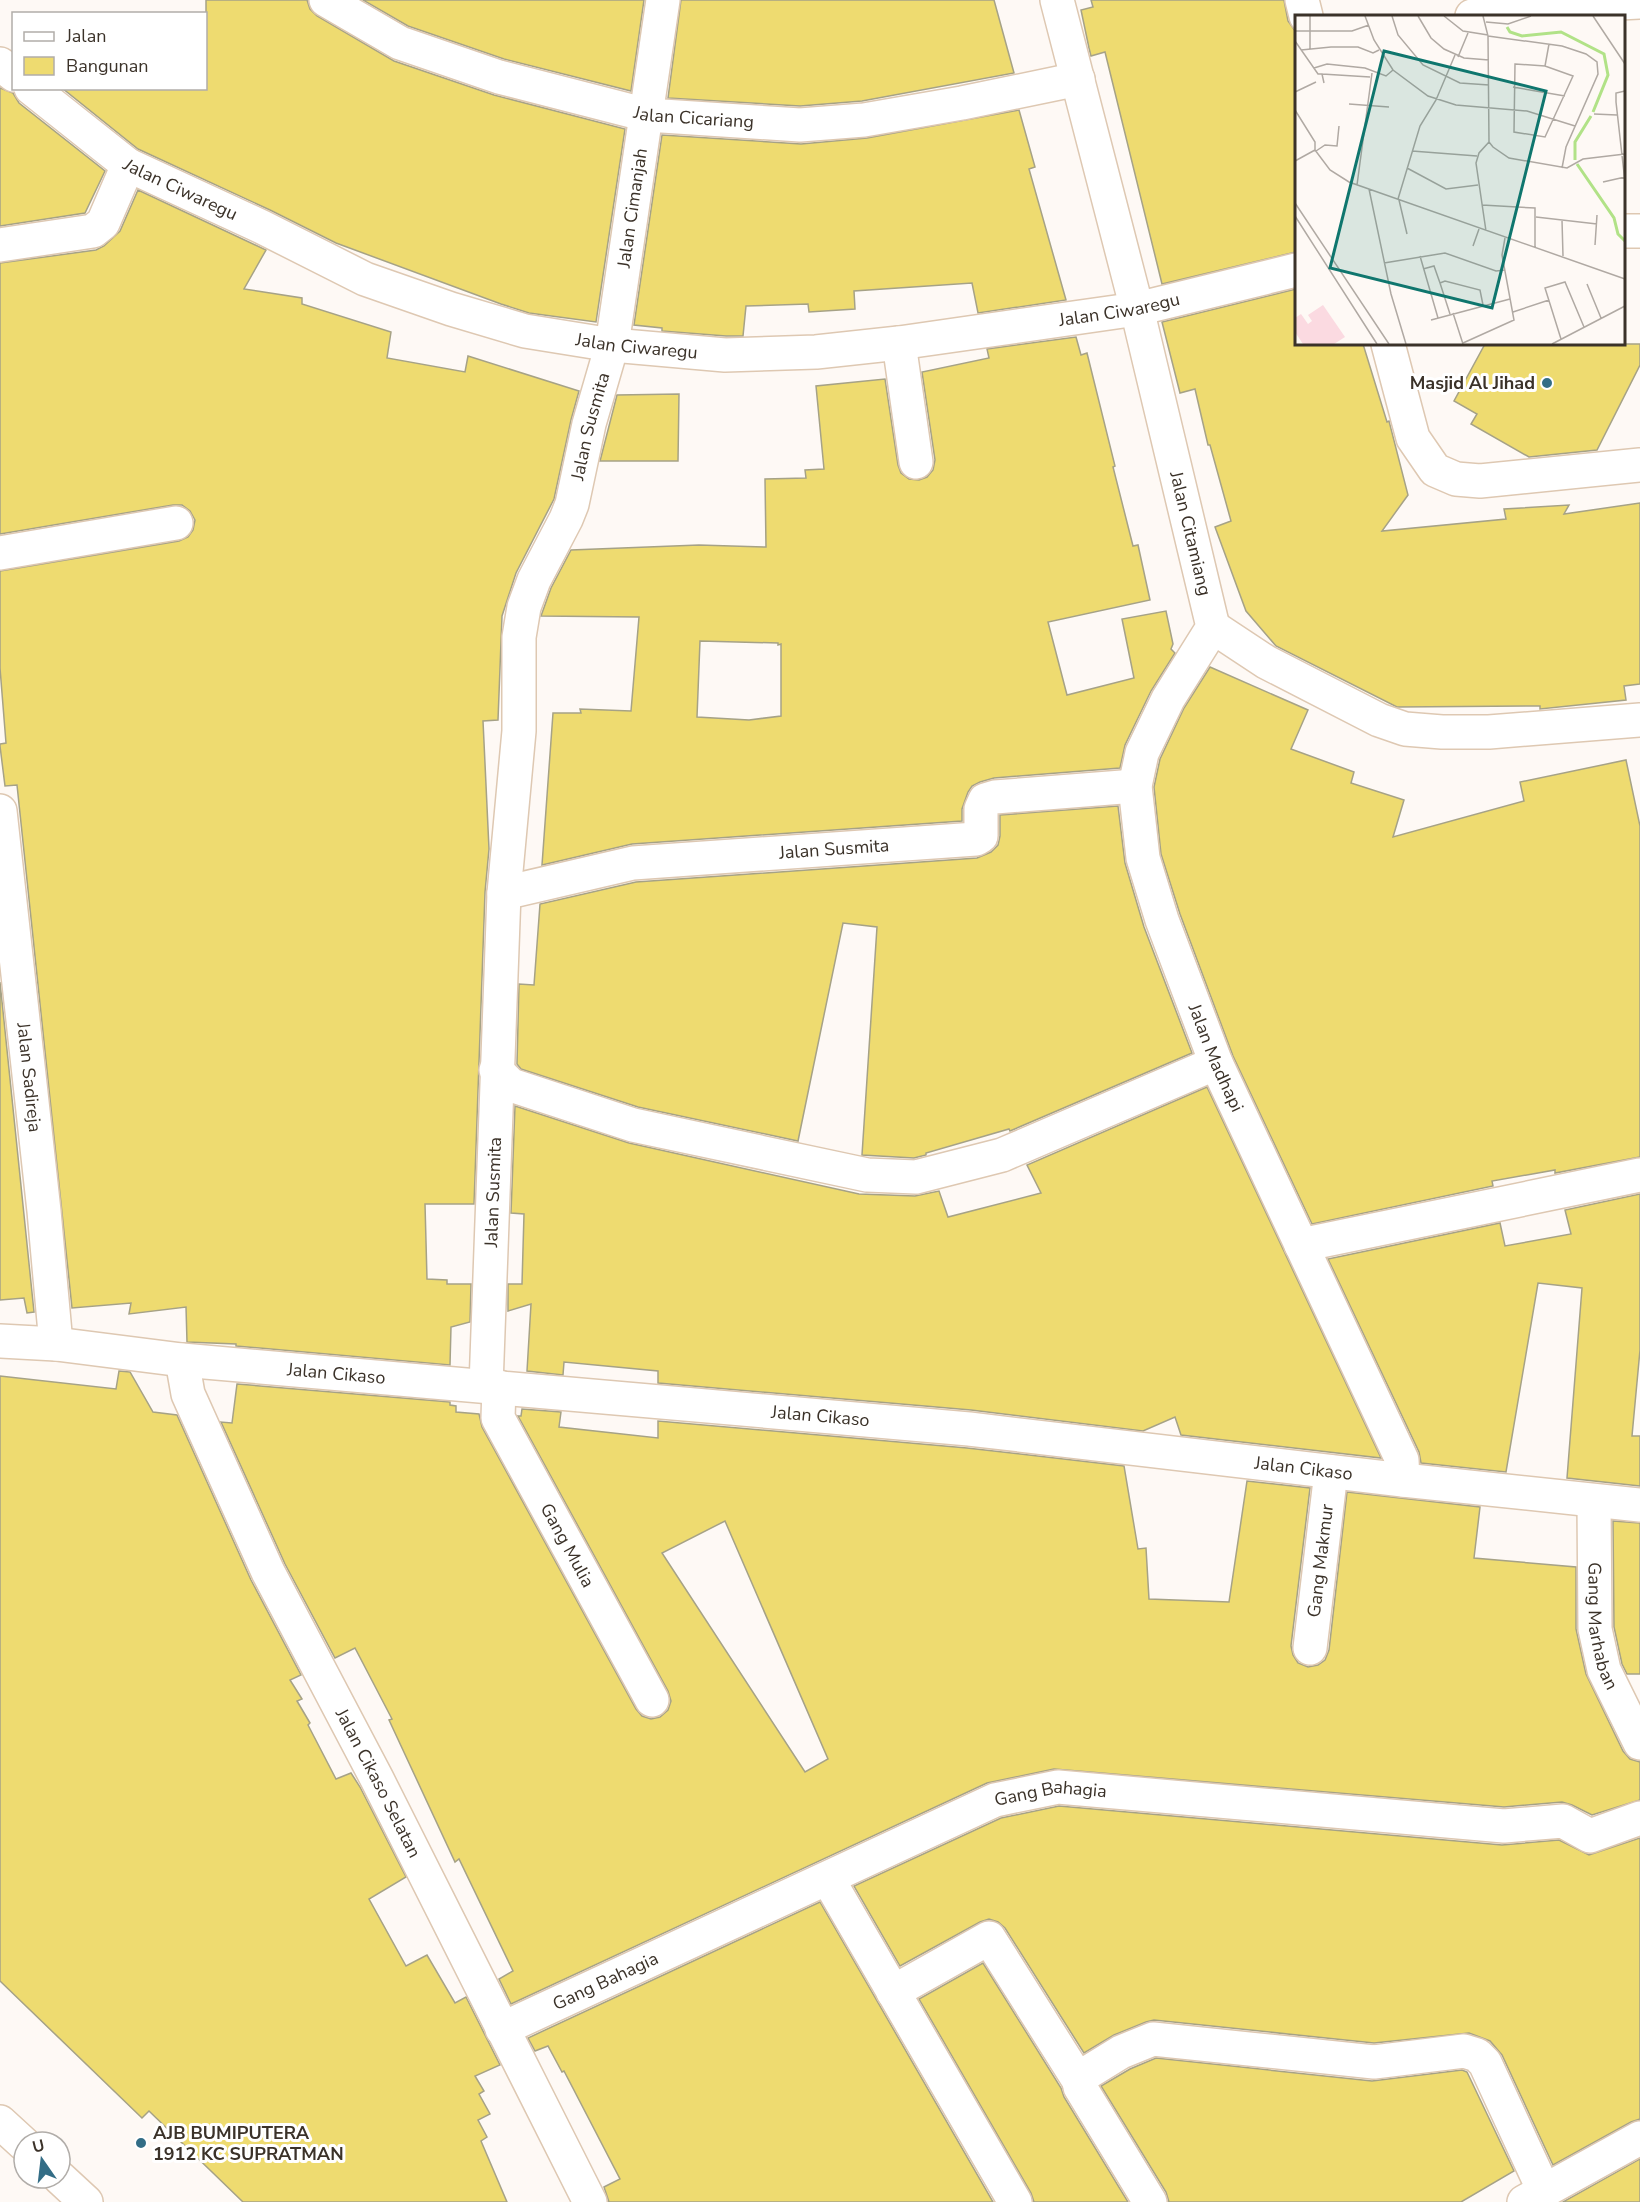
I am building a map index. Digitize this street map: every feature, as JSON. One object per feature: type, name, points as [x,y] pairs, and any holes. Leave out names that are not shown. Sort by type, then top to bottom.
[{"type":"street","name":"Jalan Cicariang","points":[[326,0],[400,43],[499,77],[647,115],[801,124],[864,120],[1078,79]]},
{"type":"street","name":"Jalan Cimanjah","points":[[612,345],[663,0]]},
{"type":"street","name":"Jalan Citamiang","points":[[1057,0],[1137,309],[1213,627]]},
{"type":"street","points":[[1302,0],[1306,15]]},
{"type":"street","points":[[1481,15],[1562,6],[1640,2]]},
{"type":"street","points":[[0,64],[12,73]]},
{"type":"street","name":"Jalan Ciwaregu","points":[[34,90],[128,165],[262,227],[365,279],[451,309],[525,331],[612,345],[725,355],[816,352],[899,343],[1137,309],[1295,270]]},
{"type":"street","points":[[0,245],[93,231],[103,223],[128,165]]},
{"type":"street","points":[[899,343],[916,462]]},
{"type":"street","name":"Jalan Susmita","points":[[493,1386],[496,1071],[504,893],[519,731],[519,638],[524,607],[534,580],[572,504],[589,424],[612,345]]},
{"type":"street","points":[[1388,345],[1413,438],[1435,470],[1456,479],[1480,481],[1640,465]]},
{"type":"street","points":[[0,553],[176,523]]},
{"type":"street","points":[[1213,627],[1266,662],[1379,720],[1405,729],[1489,732],[1640,720]]},
{"type":"street","name":"Jalan Madhapi","points":[[1213,627],[1168,699],[1142,753],[1135,786],[1143,858],[1162,920],[1216,1063],[1402,1460],[1403,1480]]},
{"type":"street","name":"Jalan Susmita","points":[[504,893],[633,863],[976,839],[981,836],[981,808],[985,800],[995,797],[1135,786]]},
{"type":"street","name":"Jalan Sadireja","points":[[0,811],[44,1210],[56,1344]]},
{"type":"street","points":[[496,1071],[511,1085],[633,1125],[867,1175],[916,1177],[1002,1155],[1216,1063]]},
{"type":"street","points":[[1301,1245],[1640,1175]]},
{"type":"street","name":"Jalan Cikaso","points":[[0,1341],[56,1344],[182,1360],[969,1429],[1331,1472],[1640,1505]]},
{"type":"street","name":"Jalan Cikaso Selatan","points":[[182,1360],[188,1394],[268,1572],[377,1779],[590,2202]]},
{"type":"street","name":"Gang Mulia","points":[[493,1386],[498,1418],[652,1700]]},
{"type":"street","name":"Gang Makmur","points":[[1310,1648],[1331,1472]]},
{"type":"street","name":"Gang Marhaban","points":[[1594,1500],[1595,1629],[1604,1670],[1640,1743]]},
{"type":"street","name":"Gang Bahagia","points":[[502,2028],[995,1800],[1058,1787],[1504,1826],[1563,1821],[1590,1836],[1640,1818]]},
{"type":"street","points":[[828,1879],[1015,2202]]},
{"type":"street","points":[[893,1992],[989,1938],[1079,2081],[1080,2087],[1150,2202]]},
{"type":"street","points":[[1079,2081],[1082,2076],[1121,2052],[1153,2039],[1374,2062],[1464,2051],[1478,2055],[1485,2063],[1534,2196],[1640,2138]]},
{"type":"street","points":[[0,2122],[12,2133]]},
{"type":"street","points":[[72,2189],[86,2202]]},
{"type":"building","points":[[206,0],[307,0],[310,9],[317,16],[394,61],[494,95],[625,129],[596,322],[529,313],[336,243],[138,149],[64,90],[207,90]]},
{"type":"building","points":[[363,0],[644,0],[631,91],[504,59],[408,26]]},
{"type":"building","points":[[681,0],[994,0],[1014,73],[862,101],[800,106],[668,98]]},
{"type":"building","points":[[1091,0],[1284,0],[1288,21],[1295,31],[1295,252],[1162,284],[1105,52],[1091,56],[1089,48],[1081,10],[1093,7]]},
{"type":"building","points":[[0,88],[13,93],[19,103],[105,171],[85,213],[0,226]]},
{"type":"building","points":[[1019,110],[1035,167],[1029,169],[1066,300],[978,313],[972,283],[854,291],[855,309],[809,312],[808,304],[746,306],[743,336],[662,331],[662,328],[634,325],[662,135],[801,144],[867,138]]},
{"type":"building","points":[[138,190],[266,250],[244,289],[302,298],[302,304],[391,332],[387,358],[465,372],[468,356],[579,391],[554,499],[516,573],[502,616],[498,720],[483,721],[489,849],[485,892],[474,1204],[425,1204],[427,1279],[447,1280],[447,1284],[471,1284],[470,1322],[451,1327],[450,1365],[236,1346],[236,1344],[187,1342],[186,1307],[129,1314],[131,1303],[72,1308],[17,785],[5,786],[0,746],[6,743],[0,668],[0,571],[179,541],[188,537],[193,530],[195,520],[190,511],[182,505],[173,505],[0,534],[0,263],[96,250],[104,246],[120,231]]},
{"type":"building","points":[[1295,289],[1295,345],[1363,345],[1387,422],[1389,421],[1408,495],[1382,531],[1506,519],[1504,509],[1569,505],[1564,514],[1640,503],[1640,684],[1624,686],[1626,700],[1540,709],[1540,706],[1397,707],[1276,646],[1246,611],[1215,527],[1231,521],[1210,445],[1208,445],[1195,389],[1180,393],[1162,322]]},
{"type":"building","points":[[1076,337],[1081,355],[1087,353],[1133,546],[1138,545],[1150,600],[1048,622],[1067,695],[1134,678],[1122,619],[1166,611],[1173,644],[1171,649],[1175,653],[1151,691],[1125,745],[1120,768],[994,778],[980,782],[972,786],[968,792],[962,809],[962,821],[632,844],[542,865],[553,713],[581,713],[580,709],[631,711],[639,617],[541,616],[551,588],[571,550],[699,545],[766,547],[765,479],[806,478],[805,470],[824,469],[816,386],[885,379],[901,473],[909,479],[919,480],[927,477],[933,470],[935,460],[922,372],[989,358],[987,349]],"holes":[[[700,641],[778,643],[778,645],[781,644],[781,716],[749,720],[697,717]]]},
{"type":"building","name":"Masjid Al Jihad","points":[[1640,344],[1640,365],[1597,450],[1529,457],[1471,424],[1477,414],[1454,401],[1484,345]]},
{"type":"building","points":[[679,394],[678,461],[600,461],[617,395]]},
{"type":"building","points":[[1210,667],[1308,710],[1291,749],[1354,772],[1351,783],[1404,800],[1393,837],[1524,801],[1520,782],[1626,760],[1640,826],[1640,1157],[1555,1173],[1555,1170],[1492,1181],[1493,1186],[1312,1224],[1233,1056],[1180,914],[1161,854],[1154,787],[1160,759],[1184,708]]},
{"type":"building","points":[[1118,806],[1125,863],[1144,927],[1192,1053],[1010,1131],[1009,1129],[914,1158],[862,1155],[877,927],[843,923],[798,1141],[638,1107],[521,1069],[517,1064],[519,984],[534,985],[540,904],[636,882],[977,858],[991,852],[998,845],[1000,815]]},
{"type":"building","points":[[0,982],[34,1312],[27,1313],[24,1298],[0,1300]]},
{"type":"building","points":[[1207,1087],[1381,1458],[1181,1435],[1175,1417],[1143,1431],[971,1410],[658,1383],[658,1371],[564,1362],[563,1375],[527,1371],[531,1304],[508,1311],[508,1284],[522,1284],[524,1214],[511,1213],[515,1106],[629,1143],[859,1194],[915,1196],[939,1191],[948,1217],[1041,1193],[1027,1165]]},
{"type":"building","points":[[1640,1194],[1640,1350],[1632,1436],[1640,1436],[1640,1486],[1567,1478],[1582,1288],[1538,1283],[1506,1472],[1421,1463],[1419,1452],[1328,1259],[1500,1223],[1505,1246],[1571,1234],[1565,1210]]},
{"type":"building","points":[[119,1371],[130,1372],[153,1412],[177,1415],[251,1580],[301,1675],[290,1680],[302,1699],[297,1701],[310,1723],[308,1725],[336,1779],[351,1773],[406,1877],[369,1899],[406,1966],[427,1955],[455,2003],[466,1997],[500,2065],[475,2076],[484,2091],[479,2094],[490,2114],[478,2120],[487,2137],[481,2141],[507,2202],[243,2202],[149,2111],[142,2118],[0,1981],[0,1376],[116,1389]]},
{"type":"building","points":[[237,1384],[450,1402],[450,1405],[456,1406],[456,1412],[479,1414],[482,1427],[636,1709],[642,1716],[651,1719],[660,1717],[668,1710],[671,1701],[668,1691],[518,1416],[521,1416],[522,1409],[561,1412],[559,1427],[658,1438],[658,1421],[967,1448],[1124,1466],[1138,1549],[1146,1548],[1149,1599],[1229,1602],[1247,1481],[1310,1488],[1291,1646],[1298,1663],[1308,1667],[1318,1665],[1325,1660],[1329,1650],[1347,1492],[1480,1507],[1474,1558],[1576,1567],[1576,1629],[1586,1674],[1623,1751],[1630,1759],[1640,1762],[1640,1800],[1592,1815],[1562,1802],[1504,1807],[1054,1769],[987,1783],[511,2004],[499,1979],[513,1971],[459,1859],[455,1862],[389,1720],[392,1719],[355,1648],[335,1658],[285,1564],[221,1422],[232,1423]],"holes":[[[725,1521],[828,1759],[805,1772],[662,1553]]]},
{"type":"building","points":[[1613,1521],[1640,1523],[1640,1674],[1627,1674],[1622,1664],[1614,1627]]},
{"type":"building","points":[[1059,1806],[1502,1845],[1559,1840],[1589,1855],[1640,1838],[1640,2119],[1553,2165],[1502,2055],[1490,2041],[1469,2033],[1374,2043],[1154,2020],[1114,2035],[1084,2053],[1005,1928],[989,1919],[900,1966],[854,1886],[1001,1818]]},
{"type":"building","points":[[820,1902],[993,2202],[609,2202],[604,2187],[620,2179],[564,2071],[562,2072],[548,2046],[535,2051],[528,2038]]},
{"type":"building","points":[[983,1963],[1061,2088],[1064,2097],[1128,2202],[1034,2202],[1031,2193],[919,1999]]},
{"type":"building","points":[[1156,2058],[1372,2081],[1462,2070],[1467,2072],[1514,2171],[1461,2202],[1169,2202],[1166,2192],[1101,2086],[1130,2069]]},
{"type":"building","points":[[1640,2159],[1640,2202],[1563,2202]]},
{"type":"place","name":"Masjid Al Jihad","points":[[1547,383]]},
{"type":"place","name":"AJB BUMIPUTERA 1912 KC SUPRATMAN","points":[[141,2143]]}]
